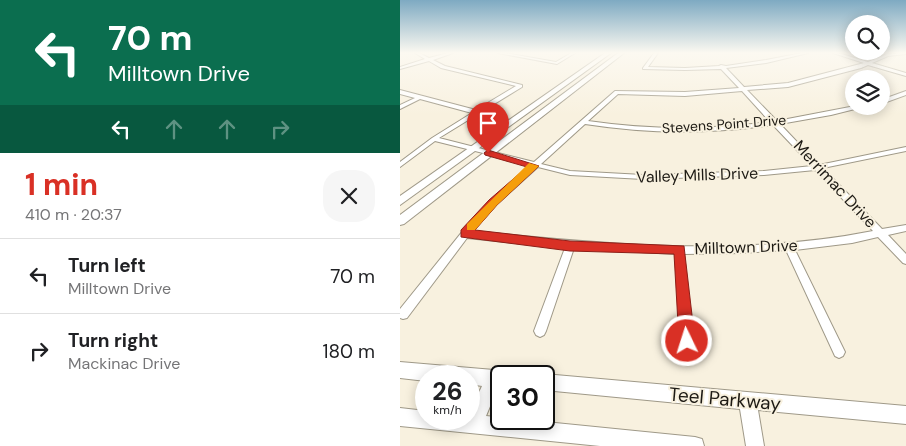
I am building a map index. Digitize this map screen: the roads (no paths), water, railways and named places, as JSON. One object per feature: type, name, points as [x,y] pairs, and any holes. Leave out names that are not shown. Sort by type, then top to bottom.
[{"type":"main road","points":[[400,201],[579,74]]},
{"type":"main road","points":[[400,221],[593,74]]},
{"type":"main road","points":[[400,370],[490,377]]},
{"type":"main road","name":"Teel Parkway","points":[[555,383],[906,415]]},
{"type":"main road","points":[[480,412],[490,393]]},
{"type":"main road","points":[[748,401],[755,446]]},
{"type":"main road","points":[[400,418],[415,419]]},
{"type":"main road","points":[[480,426],[695,446]]},
{"type":"street","points":[[400,165],[434,139],[520,86],[468,74]]},
{"type":"street","name":"Merrimac Drive","points":[[729,74],[906,260]]},
{"type":"street","points":[[404,314],[466,234],[493,203],[617,92],[676,94],[745,90],[819,79],[835,74]]},
{"type":"street","points":[[400,92],[476,112]]},
{"type":"street","points":[[890,99],[906,93]]},
{"type":"street","points":[[400,107],[418,98]]},
{"type":"street","name":"Stevens Point Drive","points":[[582,122],[604,126],[647,129],[702,128],[776,122],[845,111]]},
{"type":"street","name":"Valley Mills Drive","points":[[434,139],[534,166],[570,173],[643,177],[764,173],[819,167],[906,149]]},
{"type":"street","name":"Milltown Drive","points":[[466,234],[570,246],[680,249],[789,247],[882,234],[906,228]]},
{"type":"street","points":[[540,331],[570,246]]},
{"type":"street","points":[[789,247],[839,352]]},
{"type":"street","points":[[680,249],[687,341]]}]
